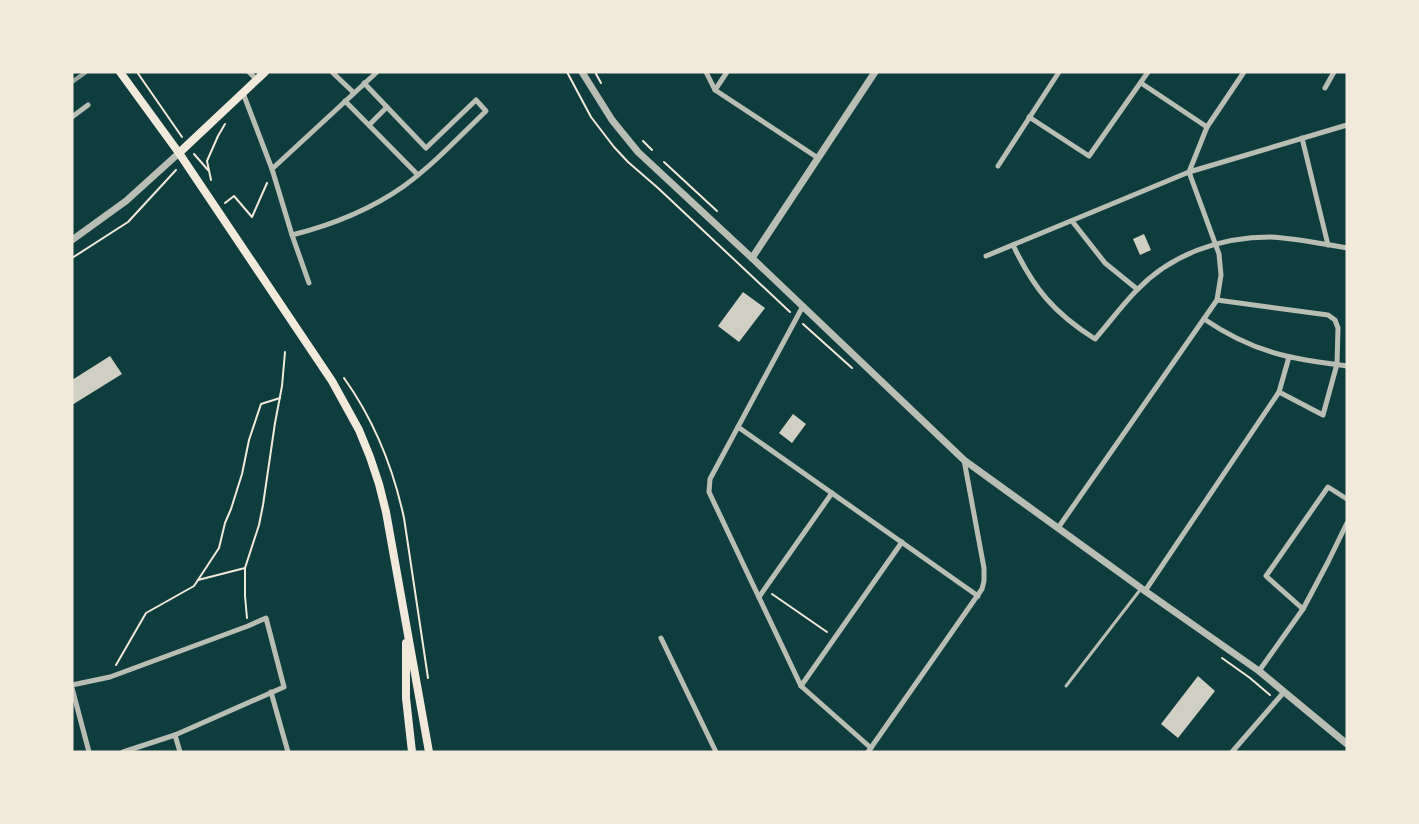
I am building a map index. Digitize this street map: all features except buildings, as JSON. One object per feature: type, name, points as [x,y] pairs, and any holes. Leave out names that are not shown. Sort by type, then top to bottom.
[{"type":"main road","points":[[120,72],[179,153],[332,381],[359,430],[379,484],[386,512],[429,752]]},
{"type":"main road","points":[[179,153],[265,72]]},
{"type":"main road","points":[[406,628],[406,698],[412,752]]},
{"type":"street","points":[[249,72],[257,80]]},
{"type":"street","points":[[332,72],[354,93]]},
{"type":"street","points":[[272,169],[377,72]]},
{"type":"street","points":[[582,72],[612,120],[638,152],[964,460],[1259,671],[1347,744]]},
{"type":"street","points":[[706,72],[715,90],[818,158]]},
{"type":"street","points":[[715,90],[727,72]]},
{"type":"street","points":[[752,258],[875,72]]},
{"type":"street","points":[[998,166],[1059,72]]},
{"type":"street","points":[[1029,117],[1089,156],[1148,72]]},
{"type":"street","points":[[1058,528],[1217,300],[1221,275],[1219,254],[1189,172],[1207,127],[1244,72]]},
{"type":"street","points":[[1323,72],[1333,74],[1325,88]]},
{"type":"street","points":[[292,235],[353,215],[388,197],[438,158],[486,111],[476,100],[426,148],[364,83]]},
{"type":"street","points":[[1140,83],[1207,127]]},
{"type":"street","points":[[243,93],[272,169],[309,283]]},
{"type":"street","points":[[345,101],[418,175]]},
{"type":"street","points":[[72,117],[88,105]]},
{"type":"street","points":[[369,125],[387,107]]},
{"type":"street","points":[[986,256],[1189,172],[1347,125]]},
{"type":"street","points":[[1302,138],[1328,245]]},
{"type":"street","points":[[72,240],[126,201],[179,153]]},
{"type":"street","points":[[1072,221],[1105,263],[1137,289]]},
{"type":"street","points":[[1013,245],[1023,267],[1044,297],[1068,320],[1095,339],[1137,289],[1181,257],[1215,244],[1272,237],[1347,248]]},
{"type":"street","points":[[1217,300],[1328,315],[1335,320],[1338,328],[1338,364],[1323,415],[1279,392]]},
{"type":"street","points":[[803,306],[710,480],[709,492],[801,686],[870,750],[978,596],[984,581],[984,568],[964,460]]},
{"type":"street","points":[[1204,319],[1224,332],[1274,354],[1347,366]]},
{"type":"street","points":[[1143,590],[1279,392],[1289,357]]},
{"type":"street","points":[[738,427],[978,596]]},
{"type":"street","points":[[1303,609],[1266,576],[1329,487],[1347,499]]},
{"type":"street","points":[[759,597],[832,493]]},
{"type":"street","points":[[1259,671],[1303,609],[1347,523]]},
{"type":"street","points":[[801,686],[902,542]]},
{"type":"street","points":[[88,752],[72,687],[110,677],[266,618],[284,687],[175,735],[123,752]]},
{"type":"street","points":[[661,638],[716,752]]},
{"type":"street","points":[[271,692],[288,752]]},
{"type":"street","points":[[1232,752],[1284,692]]},
{"type":"street","points":[[175,735],[180,752]]},
{"type":"lane","points":[[1066,686],[1143,590]]},
{"type":"path","points":[[137,72],[188,146]]},
{"type":"path","points":[[567,72],[573,83]]},
{"type":"path","points":[[596,72],[606,90]]},
{"type":"path","points":[[639,136],[653,151]]},
{"type":"path","points":[[72,258],[128,222],[194,154],[209,172]]},
{"type":"path","points":[[661,159],[717,211]]},
{"type":"path","points":[[260,201],[272,169]]},
{"type":"path","points":[[248,626],[245,568],[260,525],[282,386],[285,352]]},
{"type":"path","points":[[110,677],[147,613],[194,586],[219,548],[261,404],[280,398]]},
{"type":"path","points":[[198,580],[245,568]]},
{"type":"path","points":[[765,589],[835,638]]},
{"type":"railway","points":[[72,82],[86,72]]}]
